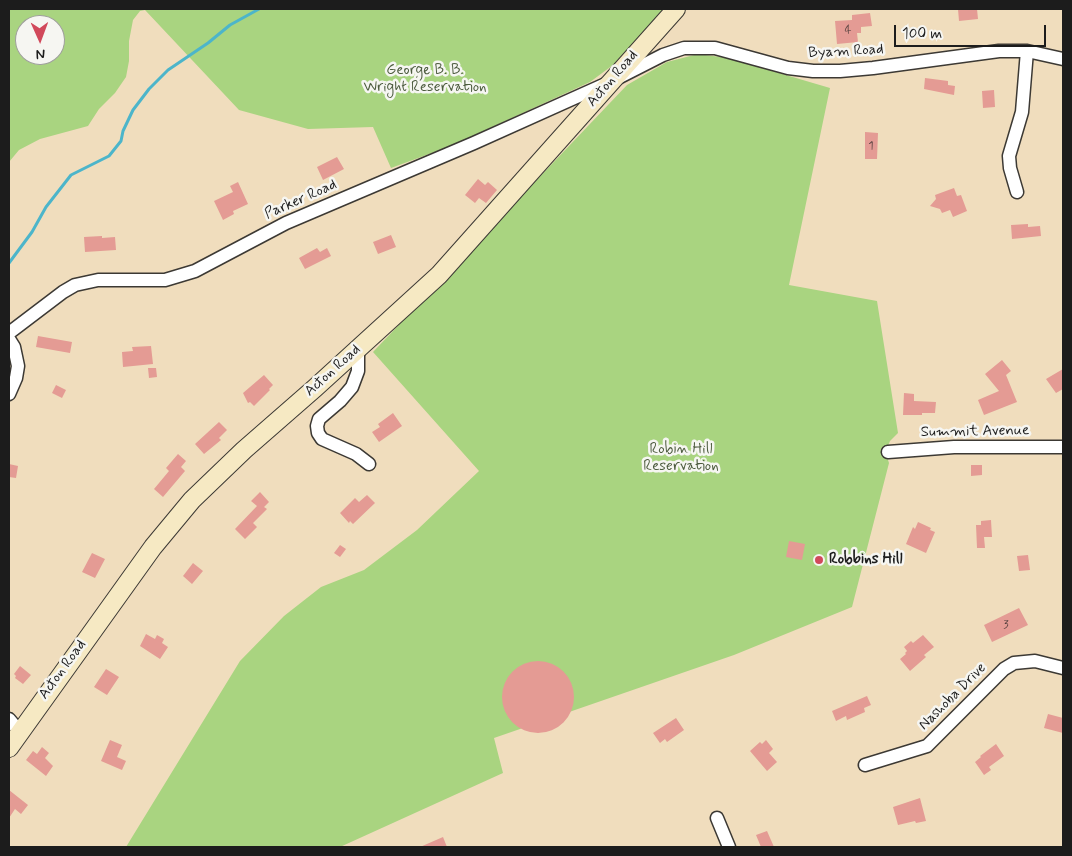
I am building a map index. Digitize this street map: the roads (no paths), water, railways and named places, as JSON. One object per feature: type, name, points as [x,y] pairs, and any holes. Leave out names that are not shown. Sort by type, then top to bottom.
[{"type":"main road","name":"Acton Road","points":[[9,748],[14,726],[187,506],[226,466],[358,350],[439,275],[676,9]]},
{"type":"street","name":"Byam Road","points":[[610,82],[663,55],[684,48],[694,47],[720,49],[800,70],[826,72],[873,68],[982,52],[1027,51],[1063,59]]},
{"type":"street","points":[[1017,192],[1010,168],[1009,156],[1022,112],[1027,51]]},
{"type":"street","name":"Parker Road","points":[[9,332],[75,285],[98,280],[165,280],[195,272],[286,223],[610,82]]},
{"type":"street","points":[[9,339],[14,347],[18,366],[16,378],[9,394]]},
{"type":"street","points":[[358,350],[358,371],[352,387],[320,419],[317,426],[318,433],[322,439],[356,454],[369,464]]},
{"type":"street","name":"Summit Avenue","points":[[888,452],[945,448],[1063,447]]},
{"type":"street","name":"Nashoba Drive","points":[[866,765],[927,746],[1004,669],[1014,663],[1034,661],[1063,668]]},
{"type":"street","points":[[716,818],[729,847]]},
{"type":"waterway","points":[[9,263],[32,232],[46,207],[71,175],[109,156],[121,141],[123,131],[133,110],[149,89],[168,70],[208,43],[230,25],[259,9]]},
{"type":"place","name":"Robbins Hill","points":[[819,560]]},
{"type":"park label","name":"George B. B. Wright Reservation","points":[[425,80]]},
{"type":"park label","name":"Robin Hill Reservation","points":[[681,458]]}]
